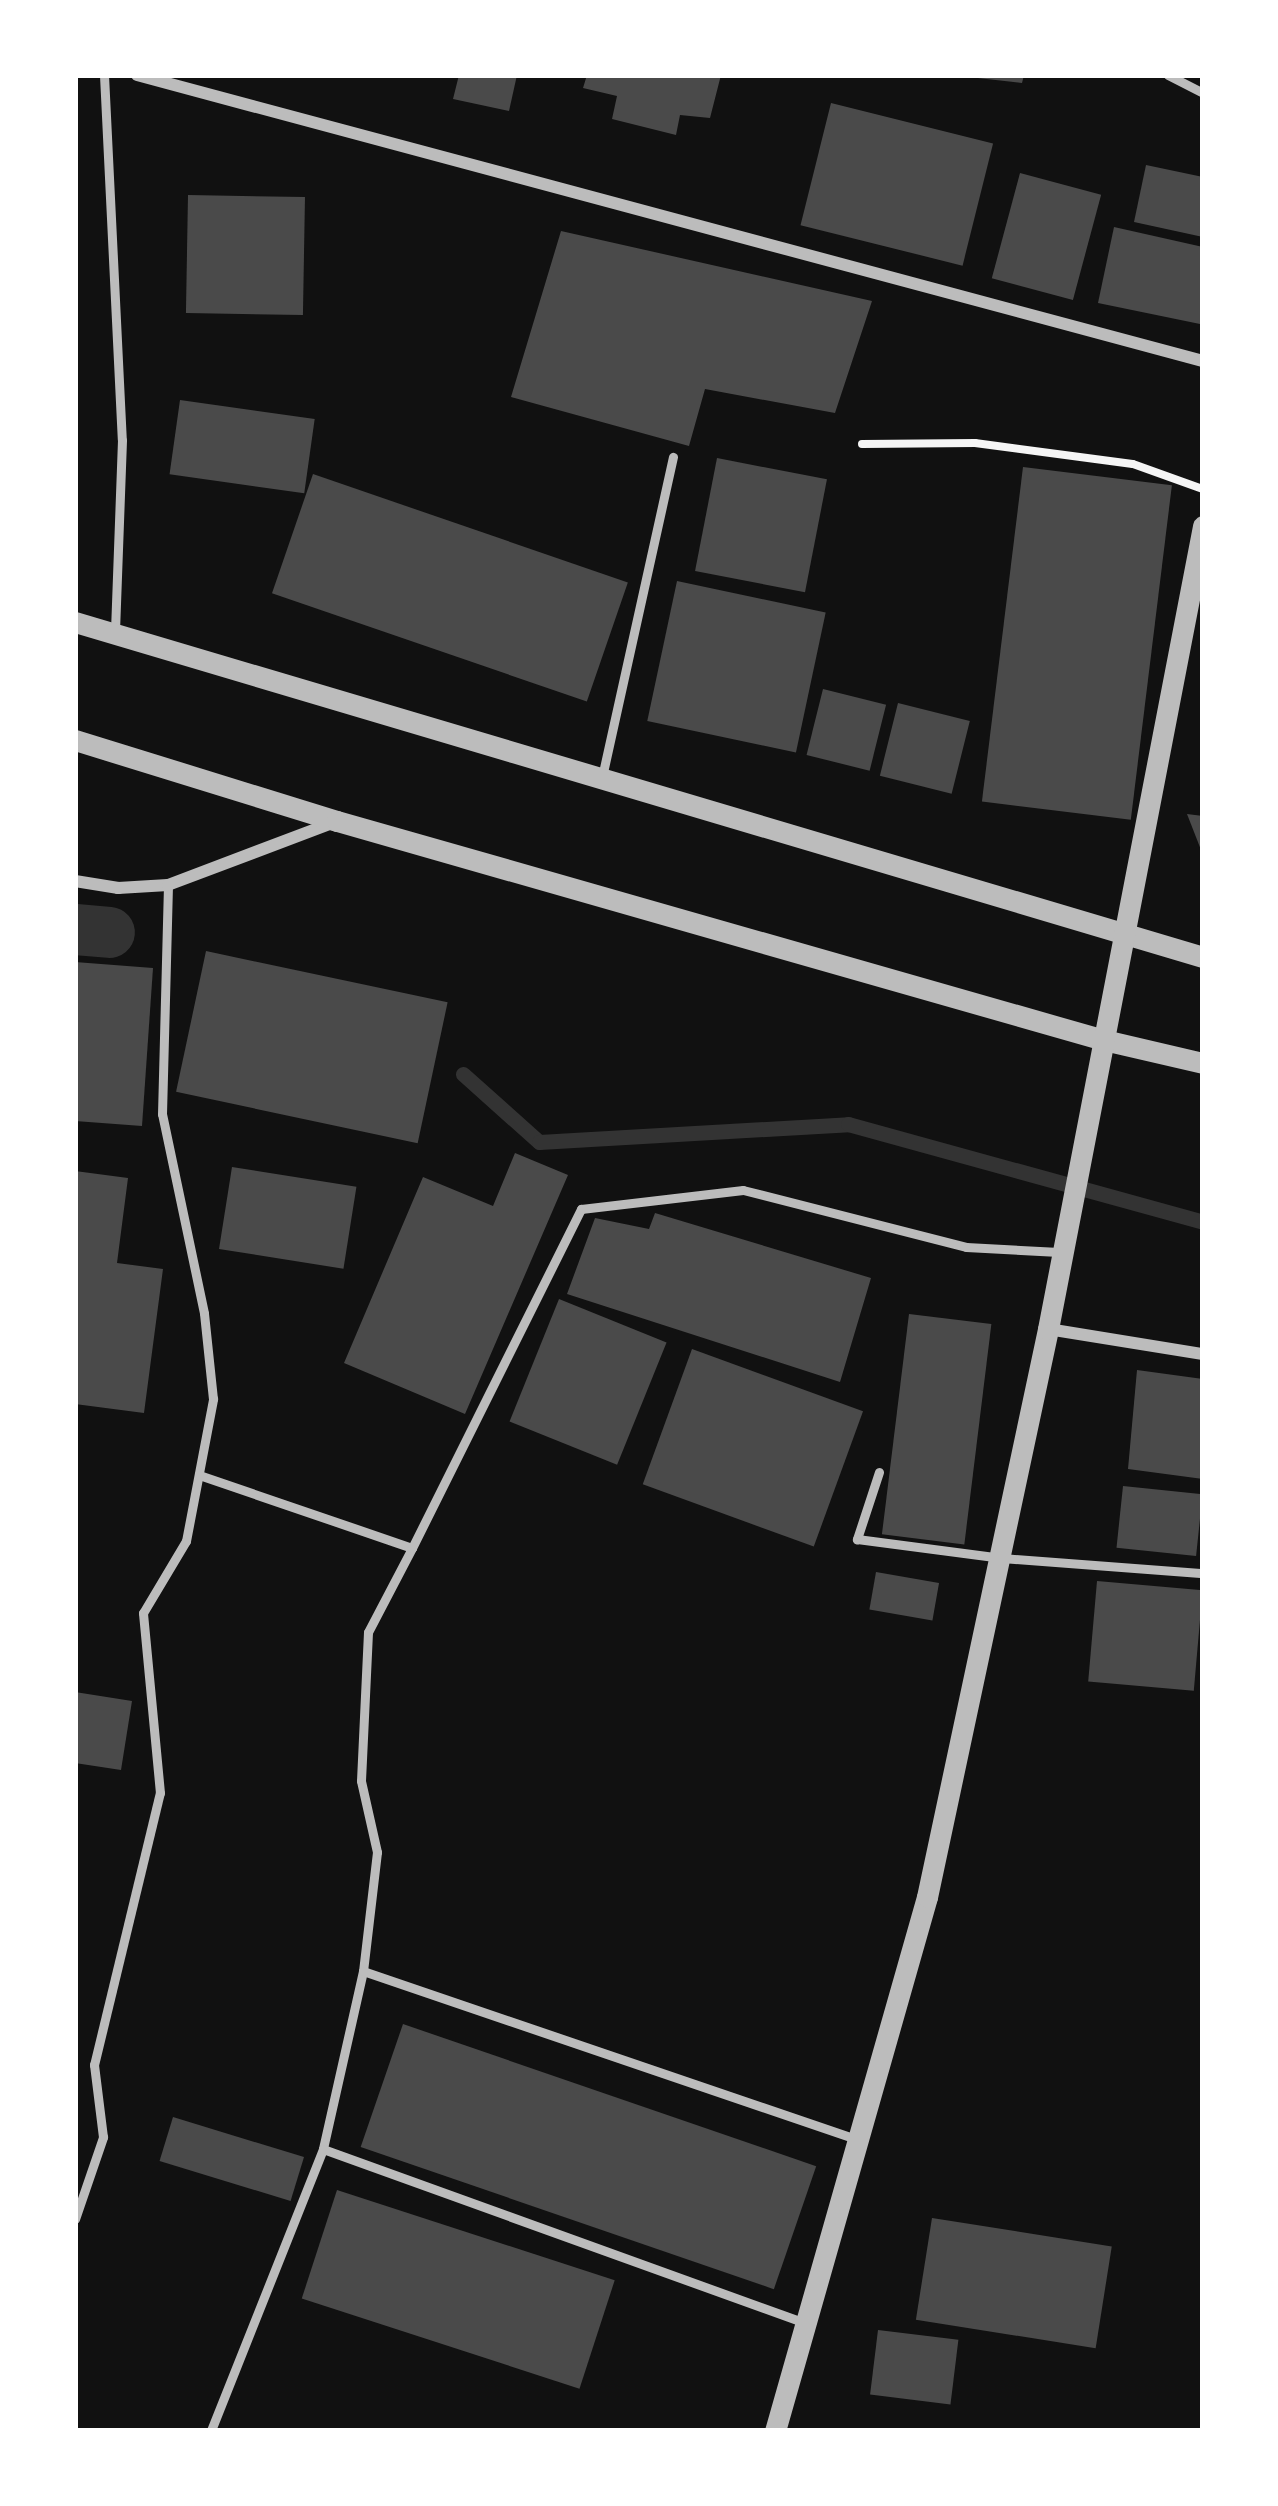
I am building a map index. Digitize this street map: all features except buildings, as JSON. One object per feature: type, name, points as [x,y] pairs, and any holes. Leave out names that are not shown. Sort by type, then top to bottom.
[{"type":"street","points":[[137,75],[1203,362]]},
{"type":"street","points":[[775,2431],[927,1897],[1002,1558],[1059,1252],[1127,938],[1203,526]]},
{"type":"street","points":[[75,622],[1203,957]]},
{"type":"street","points":[[75,740],[337,821],[1104,1040],[1203,1063]]},
{"type":"street","points":[[75,881],[118,888],[168,885],[337,821]]},
{"type":"street","points":[[1048,1329],[1203,1354]]},
{"type":"lane","points":[[104,75],[122,440],[115,634]]},
{"type":"lane","points":[[1168,75],[1203,93]]},
{"type":"lane","points":[[602,777],[673,457]]},
{"type":"lane","points":[[75,2219],[103,2137],[94,2065],[160,1793],[143,1613],[186,1541],[214,1399],[204,1313],[162,1114],[168,885]]},
{"type":"lane","points":[[211,2431],[323,2149],[363,1971],[377,1852],[361,1781],[368,1632],[581,1209],[743,1190],[966,1247],[1059,1252]]},
{"type":"lane","points":[[879,1472],[857,1539],[1002,1558],[1203,1573]]},
{"type":"lane","points":[[202,1476],[412,1548]]},
{"type":"lane","points":[[363,1971],[859,2140]]},
{"type":"lane","points":[[323,2149],[805,2323]]},
{"type":"path","points":[[862,444],[975,443],[1133,464],[1203,489]]},
{"type":"waterway","points":[[75,929],[109,932]]},
{"type":"waterway","points":[[463,1074],[539,1142],[848,1124],[1203,1222]]}]
